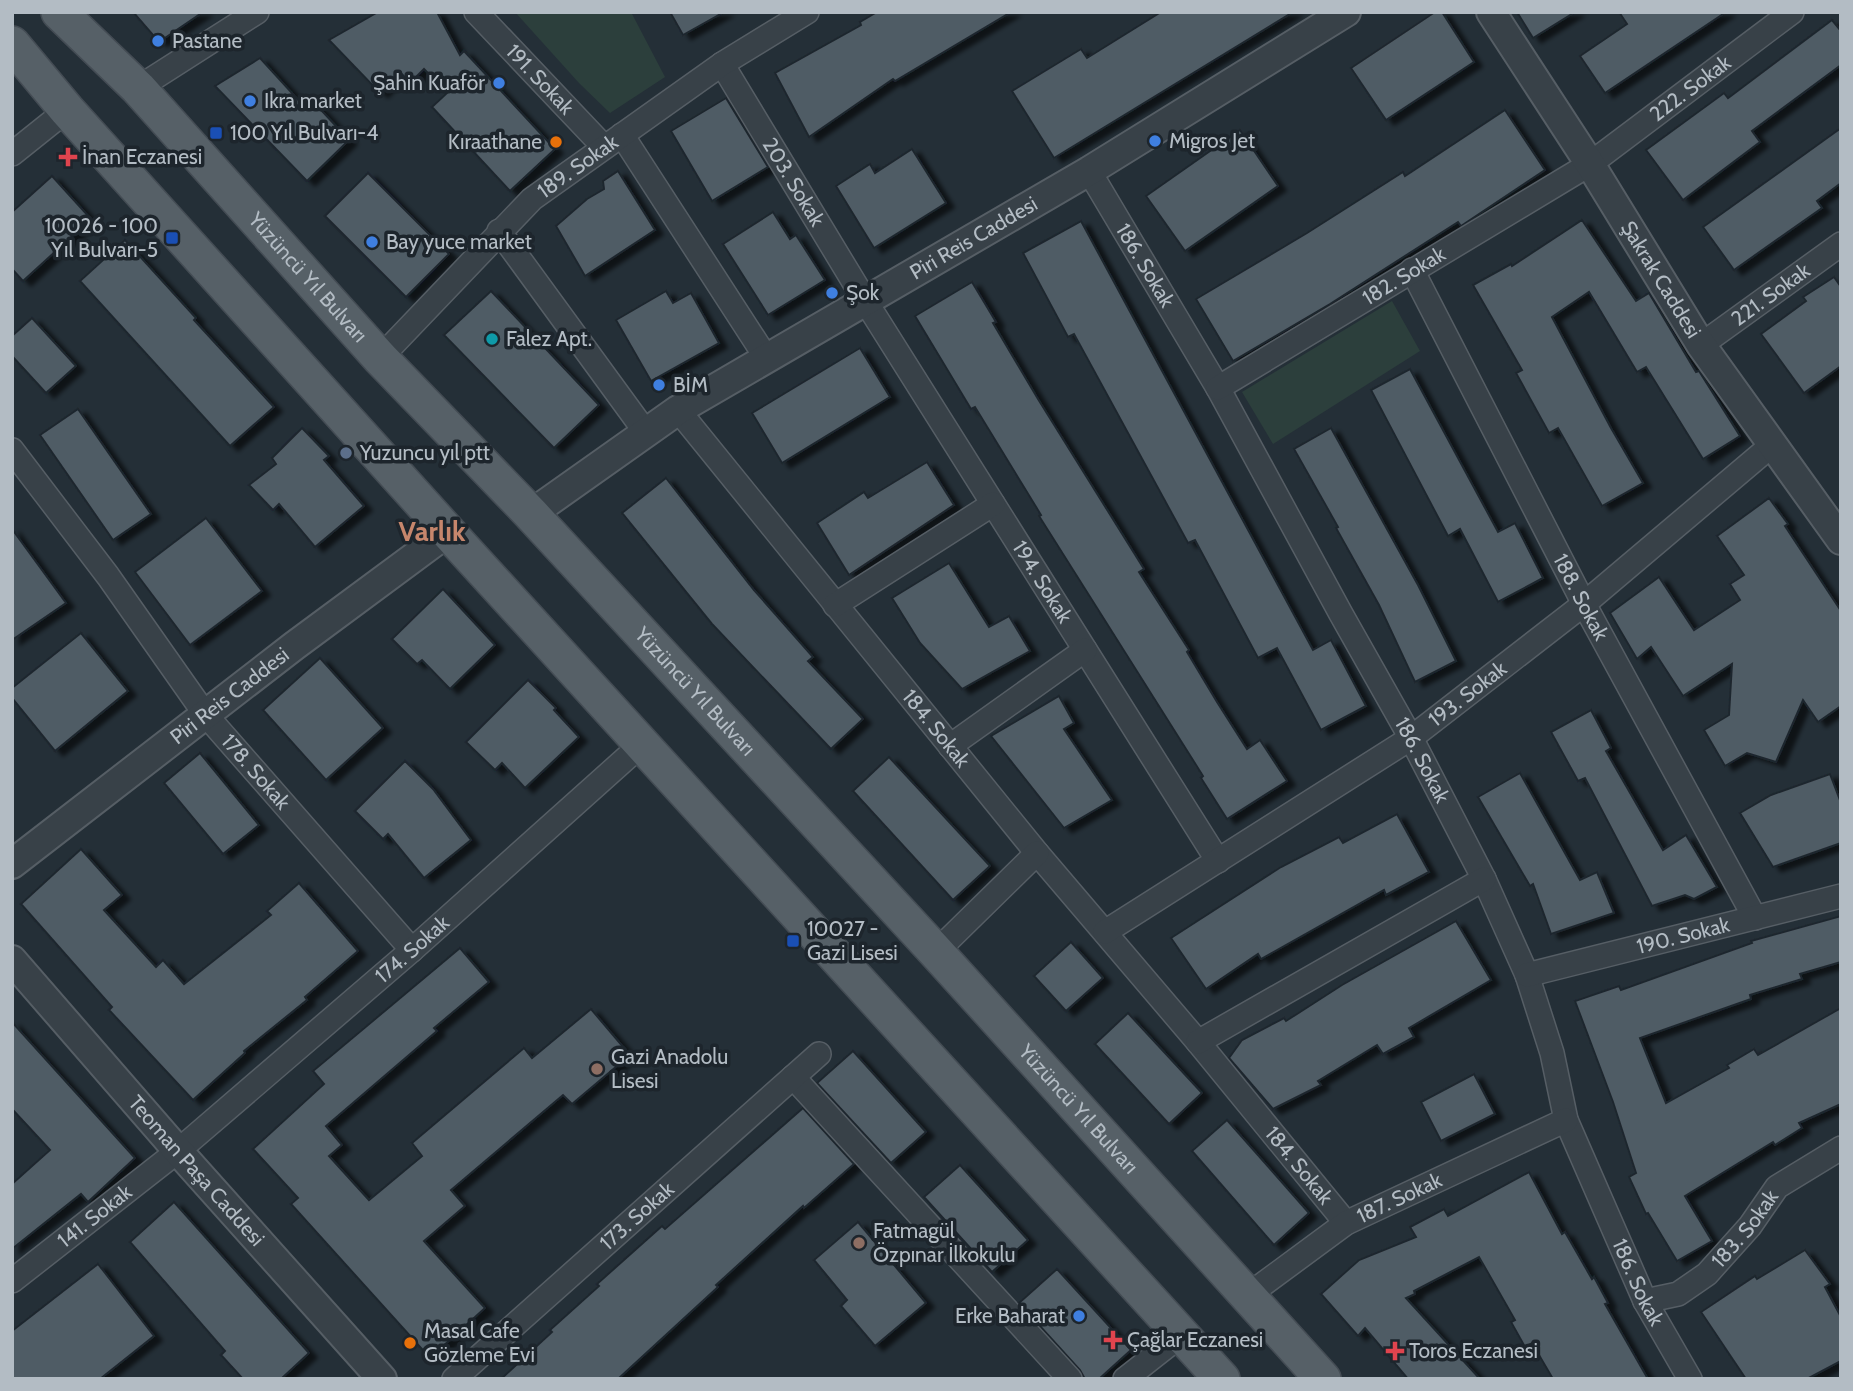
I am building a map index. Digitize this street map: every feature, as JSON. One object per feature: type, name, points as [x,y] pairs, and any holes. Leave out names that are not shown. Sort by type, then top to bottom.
[{"type":"main road","name":"Yüzüncü Yıl Bulvarı","points":[[67,20],[138,88],[380,358],[531,514],[936,951],[1323,1379]]},
{"type":"main road","points":[[12,44],[67,110],[448,533],[1222,1379]]},
{"type":"main road","points":[[12,51],[40,77]]},
{"type":"street","points":[[138,88],[257,12]]},
{"type":"street","name":"191. Sokak","points":[[476,12],[613,141],[767,359]]},
{"type":"street","name":"189. Sokak","points":[[380,358],[532,199],[722,64],[807,12]]},
{"type":"street","name":"Piri Reis Caddesi","points":[[531,514],[678,410],[1089,171],[1346,12]]},
{"type":"street","name":"Şakrak Caddesi","points":[[1491,12],[1590,164],[1701,345],[1841,540]]},
{"type":"street","name":"222. Sokak","points":[[1590,164],[1792,12]]},
{"type":"street","name":"203. Sokak","points":[[722,64],[866,302]]},
{"type":"street","points":[[12,154],[67,110]]},
{"type":"street","name":"182. Sokak","points":[[1218,388],[1590,164]]},
{"type":"street","name":"186. Sokak","points":[[1089,171],[1218,388],[1411,738],[1484,879],[1527,975],[1552,1053],[1566,1120],[1645,1301],[1690,1379]]},
{"type":"street","points":[[499,231],[647,434]]},
{"type":"street","name":"221. Sokak","points":[[1701,345],[1841,244]]},
{"type":"street","name":"188. Sokak","points":[[1412,270],[1584,604],[1755,918]]},
{"type":"street","name":"194. Sokak","points":[[866,302],[1218,861]]},
{"type":"street","name":"184. Sokak","points":[[678,410],[1037,853],[1198,1042],[1346,1223]]},
{"type":"street","name":"193. Sokak","points":[[1105,932],[1411,738],[1584,604],[1772,445]]},
{"type":"street","name":"178. Sokak","points":[[12,450],[107,576],[205,714],[412,950]]},
{"type":"street","points":[[835,605],[993,503]]},
{"type":"street","name":"Piri Reis Caddesi","points":[[12,864],[294,646],[448,533]]},
{"type":"street","points":[[950,746],[1085,650]]},
{"type":"street","name":"174. Sokak","points":[[178,1151],[412,950],[642,744]]},
{"type":"street","points":[[936,951],[1037,853]]},
{"type":"street","points":[[1198,1042],[1484,879]]},
{"type":"street","name":"190. Sokak","points":[[1527,975],[1841,896]]},
{"type":"street","name":"Teoman Paşa Caddesi","points":[[12,960],[382,1379]]},
{"type":"street","name":"173. Sokak","points":[[454,1379],[819,1054]]},
{"type":"street","points":[[793,1077],[1070,1379]]},
{"type":"street","name":"187. Sokak","points":[[1247,1296],[1346,1223],[1566,1120]]},
{"type":"street","name":"183. Sokak","points":[[1645,1301],[1678,1294],[1707,1274],[1750,1226],[1777,1187],[1841,1147]]},
{"type":"street","name":"141. Sokak","points":[[12,1281],[178,1151]]},
{"type":"street","points":[[1125,1379],[1181,1335]]},
{"type":"green space","points":[[515,12],[631,12],[665,77],[610,113]]},
{"type":"green space","points":[[1392,301],[1420,351],[1273,444],[1242,392]]},
{"type":"building","points":[[133,12],[203,12],[159,42]]},
{"type":"building","points":[[378,12],[437,12],[460,55],[464,51],[555,149],[510,191],[432,107],[447,93],[424,69],[410,83],[400,72],[380,93],[329,40]]},
{"type":"building","points":[[670,12],[724,12],[683,35]]},
{"type":"building","points":[[877,12],[1011,12],[895,81],[893,79],[809,137],[775,73],[861,25],[860,22]]},
{"type":"building","points":[[1161,12],[1293,12],[1054,158],[1012,91],[1081,49],[1087,58]]},
{"type":"building","points":[[1435,12],[1442,12],[1474,62],[1386,120],[1351,68]]},
{"type":"building","points":[[1517,12],[1575,12],[1533,38]]},
{"type":"building","points":[[1619,12],[1726,12],[1605,93],[1580,56],[1627,24]]},
{"type":"building","points":[[1832,20],[1841,31],[1841,65],[1752,131],[1760,142],[1683,200],[1646,150],[1724,93],[1728,98]]},
{"type":"building","points":[[260,58],[302,104],[309,97],[349,140],[307,181],[215,86]]},
{"type":"building","points":[[726,98],[768,167],[712,201],[671,131]]},
{"type":"building","points":[[1505,110],[1545,170],[1461,226],[1458,222],[1330,304],[1233,361],[1196,299],[1403,172],[1405,176]]},
{"type":"building","points":[[1841,128],[1841,183],[1817,201],[1822,208],[1734,270],[1703,227]]},
{"type":"building","points":[[1240,130],[1278,186],[1185,251],[1146,196]]},
{"type":"building","points":[[912,149],[946,203],[874,248],[836,186],[870,164],[875,173]]},
{"type":"building","points":[[618,171],[655,230],[585,276],[556,226],[587,199],[604,189],[603,181]]},
{"type":"building","points":[[368,173],[449,254],[406,297],[325,216]]},
{"type":"building","points":[[52,176],[91,219],[23,281],[12,269],[12,212]]},
{"type":"building","points":[[773,212],[790,239],[796,235],[825,280],[768,315],[723,244]]},
{"type":"building","points":[[1582,220],[1636,301],[1649,293],[1696,372],[1699,371],[1740,436],[1703,459],[1646,367],[1637,372],[1589,292],[1552,317],[1643,483],[1602,506],[1558,428],[1549,433],[1516,373],[1522,370],[1473,285],[1511,264],[1512,266]]},
{"type":"building","points":[[1081,221],[1313,650],[1331,640],[1366,706],[1321,730],[1277,648],[1258,658],[1195,540],[1188,543],[1074,334],[1068,337],[1023,253]]},
{"type":"building","points":[[125,240],[274,407],[230,446],[80,281]]},
{"type":"building","points":[[1834,277],[1841,287],[1841,366],[1804,393],[1761,334],[1806,301],[1803,297]]},
{"type":"building","points":[[972,282],[1038,399],[1144,569],[1139,572],[1189,650],[1187,652],[1217,702],[1247,749],[1260,740],[1287,781],[1227,819],[1201,778],[1203,776],[1039,516],[1041,515],[975,407],[971,409],[915,316]]},
{"type":"building","points":[[491,291],[599,405],[554,448],[444,335]]},
{"type":"building","points":[[666,291],[673,303],[691,293],[719,343],[651,381],[616,320]]},
{"type":"building","points":[[32,318],[76,366],[46,393],[12,356],[12,336]]},
{"type":"building","points":[[860,348],[890,397],[782,463],[752,413]]},
{"type":"building","points":[[1410,369],[1498,532],[1515,523],[1543,578],[1498,602],[1460,529],[1448,536],[1371,390]]},
{"type":"building","points":[[78,409],[151,514],[113,540],[40,435]]},
{"type":"building","points":[[302,428],[329,456],[324,460],[364,506],[315,547],[279,504],[273,510],[249,485],[276,464],[272,458]]},
{"type":"building","points":[[1331,428],[1418,585],[1456,661],[1415,682],[1379,605],[1294,449]]},
{"type":"building","points":[[927,462],[954,505],[849,575],[817,523],[864,492],[868,498]]},
{"type":"building","points":[[666,478],[754,590],[813,657],[808,661],[863,719],[831,749],[712,624],[622,513]]},
{"type":"building","points":[[1769,498],[1841,611],[1841,706],[1818,722],[1803,700],[1776,762],[1747,753],[1725,766],[1704,730],[1729,715],[1732,664],[1683,696],[1651,647],[1637,659],[1610,613],[1659,577],[1694,630],[1740,600],[1730,584],[1744,575],[1717,536]]},
{"type":"building","points":[[206,518],[262,591],[190,645],[135,572]]},
{"type":"building","points":[[12,529],[66,603],[12,640]]},
{"type":"building","points":[[949,563],[989,627],[1009,616],[1030,651],[962,689],[920,643],[892,598]]},
{"type":"building","points":[[443,589],[495,645],[450,689],[422,660],[417,664],[392,639]]},
{"type":"building","points":[[81,633],[128,691],[55,751],[12,698],[12,688]]},
{"type":"building","points":[[320,658],[383,728],[326,780],[263,710]]},
{"type":"building","points":[[528,680],[556,708],[554,710],[579,737],[525,788],[502,763],[495,770],[466,742]]},
{"type":"building","points":[[1059,696],[1074,723],[1064,729],[1112,800],[1064,828],[991,736]]},
{"type":"building","points":[[1591,710],[1611,748],[1606,751],[1663,850],[1686,835],[1717,887],[1694,899],[1685,895],[1652,906],[1585,778],[1578,781],[1551,732]]},
{"type":"building","points":[[200,753],[259,825],[223,854],[164,783]]},
{"type":"building","points":[[889,757],[990,866],[953,900],[853,791]]},
{"type":"building","points":[[405,761],[433,789],[471,840],[424,878],[388,834],[383,839],[355,811]]},
{"type":"building","points":[[1520,773],[1580,880],[1597,872],[1614,913],[1551,934],[1533,884],[1530,886],[1478,797]]},
{"type":"building","points":[[1830,774],[1841,803],[1841,843],[1773,867],[1740,813],[1771,795]]},
{"type":"building","points":[[1397,814],[1429,872],[1386,895],[1384,890],[1261,959],[1258,954],[1206,989],[1171,938],[1281,867],[1339,837],[1343,843]]},
{"type":"building","points":[[81,849],[122,895],[104,910],[156,967],[163,960],[184,984],[271,915],[267,911],[299,883],[358,951],[305,997],[307,1000],[244,1051],[245,1053],[193,1100],[109,1010],[112,1007],[21,904]]},
{"type":"building","points":[[1841,916],[1841,962],[1800,974],[1802,979],[1750,995],[1751,999],[1640,1038],[1666,1103],[1729,1068],[1727,1065],[1754,1049],[1758,1055],[1841,1008],[1841,1104],[1799,1123],[1802,1128],[1775,1145],[1773,1142],[1685,1196],[1712,1241],[1677,1261],[1648,1213],[1646,1214],[1629,1177],[1636,1173],[1575,1001],[1619,986],[1621,990],[1752,943],[1751,941]]},
{"type":"building","points":[[1456,921],[1491,980],[1409,1028],[1414,1037],[1383,1054],[1377,1045],[1318,1081],[1321,1085],[1273,1109],[1229,1058],[1242,1040],[1284,1018],[1286,1021],[1342,985]]},
{"type":"building","points":[[1071,942],[1103,978],[1066,1011],[1034,976]]},
{"type":"building","points":[[460,948],[489,982],[434,1028],[437,1031],[326,1126],[342,1145],[329,1156],[369,1200],[422,1156],[412,1143],[524,1048],[532,1058],[591,1009],[630,1055],[572,1104],[563,1095],[451,1190],[465,1206],[424,1241],[485,1308],[430,1358],[291,1204],[298,1198],[253,1149],[324,1084],[313,1071]]},
{"type":"building","points":[[1128,1013],[1202,1093],[1169,1124],[1095,1044]]},
{"type":"building","points":[[12,1022],[135,1158],[88,1202],[81,1194],[12,1249],[12,1184],[50,1150],[12,1109]]},
{"type":"building","points":[[853,1051],[926,1132],[891,1163],[817,1083]]},
{"type":"building","points":[[1474,1074],[1495,1114],[1441,1141],[1421,1102]]},
{"type":"building","points":[[803,1108],[854,1164],[716,1285],[718,1287],[618,1379],[501,1379],[599,1286],[597,1284],[662,1226],[665,1229]]},
{"type":"building","points":[[1227,1120],[1309,1213],[1274,1245],[1192,1151]]},
{"type":"building","points":[[960,1165],[1028,1240],[992,1272],[924,1197]]},
{"type":"building","points":[[1529,1172],[1562,1234],[1565,1232],[1592,1279],[1594,1277],[1608,1303],[1605,1304],[1648,1379],[1553,1379],[1532,1343],[1525,1347],[1511,1322],[1515,1320],[1479,1257],[1414,1291],[1415,1294],[1406,1298],[1480,1379],[1408,1379],[1365,1328],[1358,1336],[1321,1294],[1359,1260],[1416,1237],[1410,1227],[1444,1209],[1448,1216]]},
{"type":"building","points":[[174,1202],[309,1353],[281,1379],[243,1379],[221,1355],[225,1351],[130,1242]]},
{"type":"building","points":[[858,1222],[926,1303],[875,1346],[841,1306],[847,1300],[814,1260]]},
{"type":"building","points":[[1805,1250],[1830,1284],[1825,1287],[1841,1317],[1841,1361],[1807,1379],[1746,1379],[1701,1312],[1755,1276],[1757,1279]]},
{"type":"building","points":[[98,1264],[154,1336],[100,1379],[12,1379],[12,1331]]},
{"type":"building","points":[[1057,1269],[1131,1350],[1099,1379],[1085,1379],[1080,1370],[1019,1303]]},
{"type":"place","name":"Pastane","points":[[158,41]]},
{"type":"place","name":"Şahin Kuaför","points":[[499,83]]},
{"type":"place","name":"Ikra market","points":[[250,101]]},
{"type":"place","name":"100 Yıl Bulvarı-4","points":[[216,133]]},
{"type":"place","name":"Migros Jet","points":[[1155,141]]},
{"type":"place","name":"Kıraathane","points":[[556,142]]},
{"type":"place","name":"İnan Eczanesi","points":[[68,157]]},
{"type":"place","name":"10026 - 100 Yıl Bulvarı-5","points":[[172,238]]},
{"type":"place","name":"Bay yuce market","points":[[372,242]]},
{"type":"place","name":"Şok","points":[[832,293]]},
{"type":"place","name":"Falez Apt.","points":[[492,339]]},
{"type":"place","name":"BİM","points":[[659,385]]},
{"type":"place","name":"Yuzuncu yıl ptt","points":[[346,453]]},
{"type":"place","name":"10027 - Gazi Lisesi","points":[[793,941]]},
{"type":"place","name":"Gazi Anadolu Lisesi","points":[[597,1069]]},
{"type":"place","name":"Fatmagül Özpınar İlkokulu","points":[[859,1243]]},
{"type":"place","name":"Erke Baharat","points":[[1079,1316]]},
{"type":"place","name":"Çağlar Eczanesi","points":[[1113,1340]]},
{"type":"place","name":"Masal Cafe Gözleme Evi","points":[[410,1343]]},
{"type":"place","name":"Toros Eczanesi","points":[[1395,1351]]},
{"type":"district","name":"Varlık","points":[[432,531]]}]
